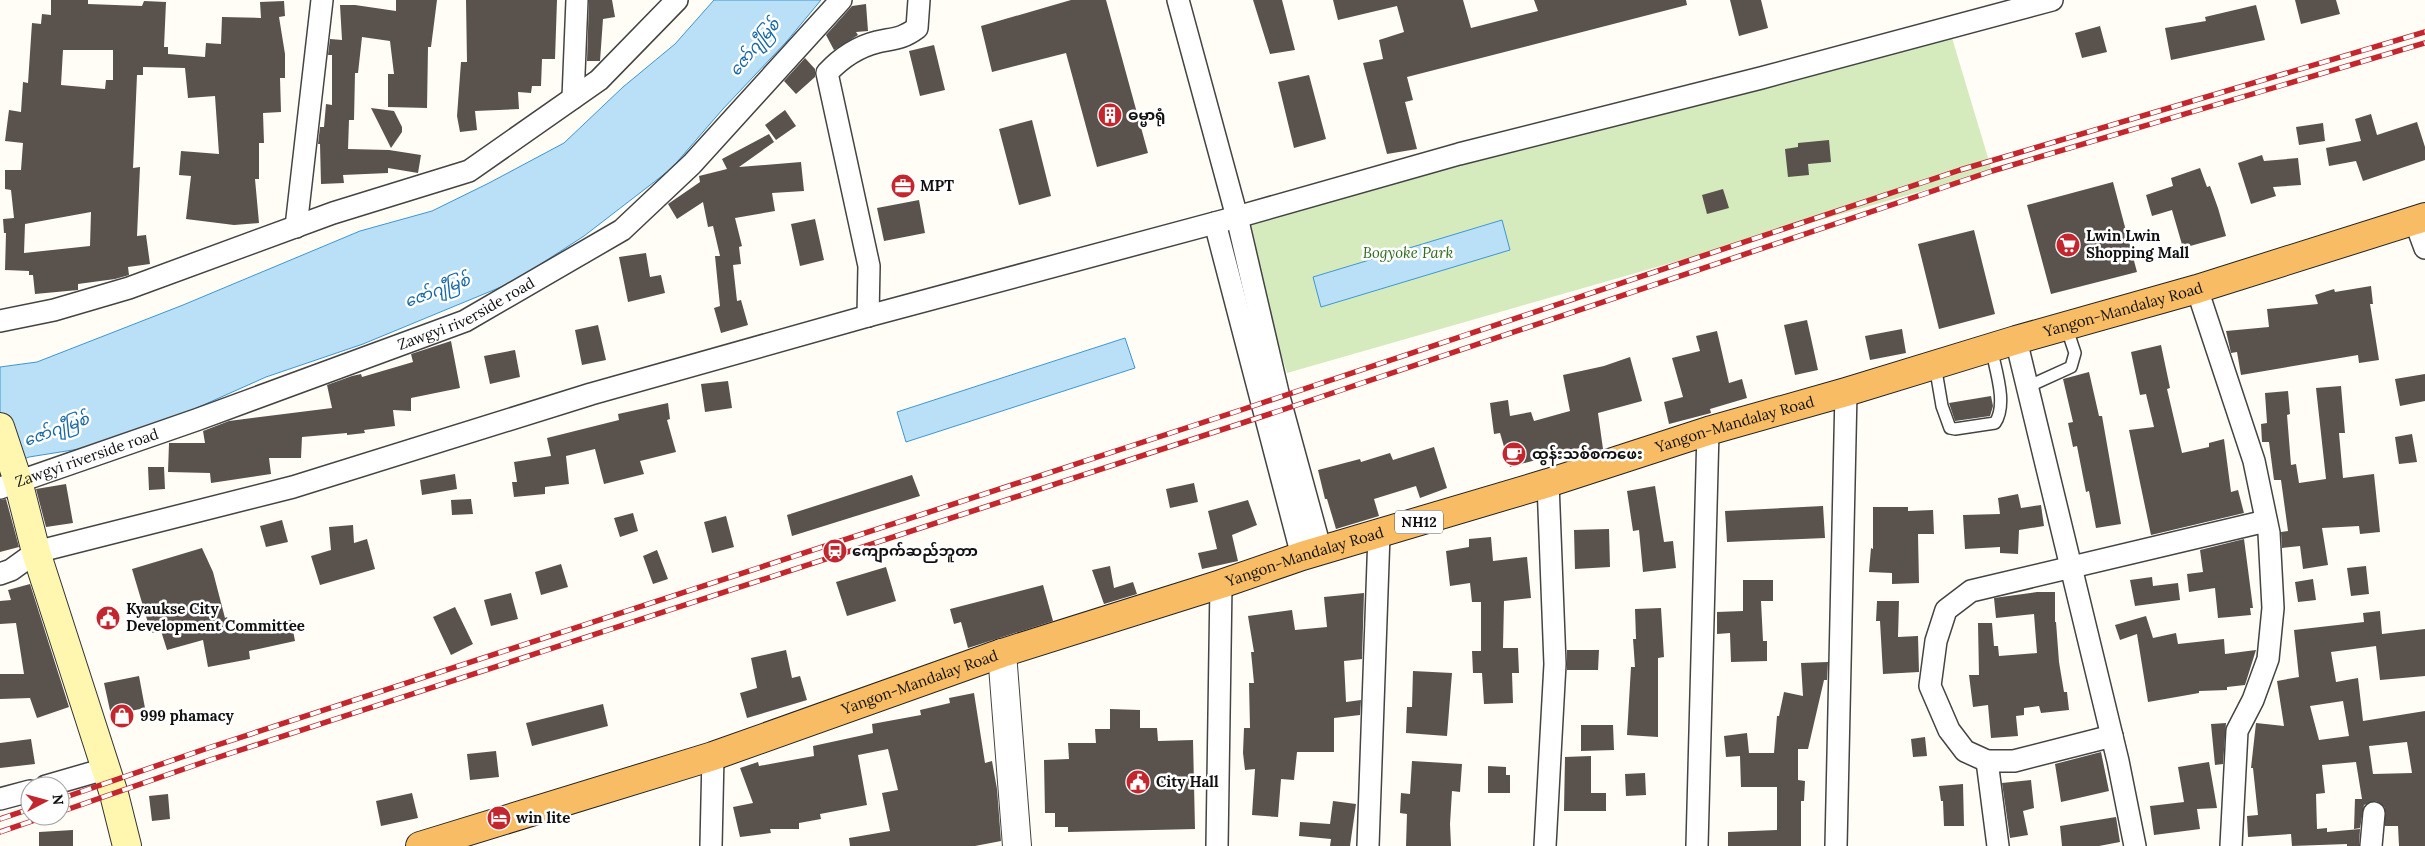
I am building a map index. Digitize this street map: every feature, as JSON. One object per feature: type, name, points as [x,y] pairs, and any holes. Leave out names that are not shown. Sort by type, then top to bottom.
[{"type":"highway","name":"Yangon-Mandalay Road","points":[[420,846],[713,756],[1002,653],[1312,554],[1548,483],[1708,431],[1846,392],[2004,343],[2197,289],[2420,219]]},
{"type":"main road","points":[[0,428],[10,480],[36,552],[106,769],[127,846]]},
{"type":"street","points":[[296,227],[322,0]]},
{"type":"street","points":[[573,98],[577,0]]},
{"type":"street","points":[[0,321],[54,310],[129,288],[296,227],[469,171],[599,80],[677,0]]},
{"type":"street","name":"Zawgyi riverside road","points":[[10,480],[196,420],[465,321],[622,230],[692,164],[842,0]]},
{"type":"street","points":[[868,316],[869,266],[827,73],[840,59],[875,42],[903,38],[917,28],[919,0]]},
{"type":"street","points":[[1178,0],[1237,217],[1279,397],[1312,554]]},
{"type":"street","points":[[0,574],[11,570],[36,552],[293,487],[591,394],[868,316],[1237,217],[1459,154],[1761,78],[2052,0]]},
{"type":"street","points":[[2420,219],[2425,248]]},
{"type":"street","points":[[1215,223],[1312,554]]},
{"type":"street","points":[[2197,289],[2254,461],[2269,533],[2273,608],[2268,659],[2253,700],[2237,730],[2231,846]]},
{"type":"street","points":[[2004,343],[2027,387],[2112,736],[2135,846]]},
{"type":"street","points":[[1836,846],[1846,392]]},
{"type":"street","points":[[1696,846],[1708,431]]},
{"type":"street","points":[[1545,846],[1555,664],[1548,483]]},
{"type":"street","points":[[2112,736],[2014,761],[1987,761],[1965,751],[1949,730],[1930,686],[1936,641],[1946,610],[1971,590],[2266,521]]},
{"type":"street","points":[[1368,846],[1379,534]]},
{"type":"street","points":[[1216,846],[1221,584]]},
{"type":"street","points":[[1002,653],[1017,846]]},
{"type":"street","points":[[711,846],[713,756]]},
{"type":"street","points":[[1987,761],[1998,846]]},
{"type":"street","points":[[70,779],[106,769]]},
{"type":"street","points":[[0,799],[20,793]]},
{"type":"street","points":[[2371,846],[2374,813]]},
{"type":"lane","points":[[2027,387],[2071,367],[2075,353],[2066,326]]},
{"type":"lane","points":[[1935,365],[1942,406],[1950,428],[1955,430],[1995,423],[1999,417],[1999,390],[2004,343]]},
{"type":"green space","name":"Bogyoke Park","points":[[1949,28],[1992,171],[1287,373],[1237,217]]},
{"type":"water","name":"ဇော်ဂျီမြစ်","points":[[714,0],[821,0],[787,41],[722,110],[671,169],[584,236],[513,282],[363,344],[266,377],[172,419],[98,446],[29,457],[0,468],[0,367],[37,362],[183,305],[360,231],[432,211],[489,183],[564,143],[623,87],[675,44]]},
{"type":"water","points":[[1502,220],[1510,250],[1321,307],[1313,277]]},
{"type":"water","points":[[1125,338],[1135,368],[906,442],[897,412]]},
{"type":"building","points":[[51,0],[88,0],[88,4],[142,6],[144,1],[166,2],[164,47],[168,47],[168,54],[205,57],[206,43],[221,44],[222,17],[261,18],[260,2],[284,1],[285,16],[279,17],[285,54],[285,78],[280,78],[281,112],[263,113],[264,143],[259,143],[259,179],[255,179],[259,223],[234,225],[186,219],[191,176],[179,175],[181,151],[219,154],[215,96],[188,98],[185,68],[143,67],[143,75],[137,75],[133,168],[140,167],[137,236],[146,235],[150,264],[128,267],[129,275],[115,279],[78,284],[78,290],[35,294],[33,275],[29,275],[29,271],[5,270],[6,233],[4,233],[3,219],[14,218],[11,190],[5,189],[5,170],[21,170],[23,143],[5,141],[9,110],[21,112],[23,82],[28,83],[32,23],[41,24],[42,14],[51,15]],"holes":[[[63,50],[113,50],[113,80],[106,80],[105,89],[61,85]],[[91,212],[90,246],[24,253],[25,224]]]},
{"type":"building","points":[[396,0],[437,0],[431,47],[428,47],[427,108],[388,107],[388,74],[394,74],[390,41],[362,37],[358,73],[355,73],[354,120],[349,120],[348,149],[389,150],[421,155],[418,173],[388,168],[388,173],[343,175],[344,183],[321,184],[320,144],[318,144],[320,127],[324,127],[326,104],[332,105],[332,55],[328,55],[330,39],[342,40],[340,5],[355,5],[396,11]]},
{"type":"building","points":[[466,0],[557,0],[555,59],[542,59],[541,86],[532,86],[531,93],[518,92],[519,109],[475,111],[477,130],[460,132],[457,116],[461,62],[467,62]]},
{"type":"building","points":[[589,0],[612,0],[615,17],[603,19],[600,61],[587,61]]},
{"type":"building","points":[[1071,0],[1106,0],[1148,153],[1097,167],[1066,53],[992,72],[981,26]]},
{"type":"building","points":[[1253,0],[1282,0],[1295,50],[1270,54]]},
{"type":"building","points":[[1333,0],[1463,0],[1471,28],[1538,11],[1534,0],[1686,0],[1687,5],[1407,77],[1413,100],[1405,102],[1417,149],[1387,154],[1363,63],[1383,59],[1379,40],[1404,32],[1397,6],[1338,20]]},
{"type":"building","points":[[1730,0],[1761,0],[1768,28],[1739,36]]},
{"type":"building","points":[[2295,0],[2336,0],[2340,14],[2301,24]]},
{"type":"building","points":[[866,4],[868,31],[856,32],[858,35],[834,50],[826,35],[852,6]]},
{"type":"building","points":[[2256,5],[2265,40],[2171,60],[2165,28],[2206,21],[2205,17]]},
{"type":"building","points":[[2100,26],[2107,52],[2082,58],[2075,33]]},
{"type":"building","points":[[934,45],[945,90],[920,96],[909,51]]},
{"type":"building","points":[[805,58],[815,69],[815,77],[796,94],[784,81]]},
{"type":"building","points":[[1309,75],[1326,139],[1294,148],[1278,82]]},
{"type":"building","points":[[371,108],[394,111],[402,127],[402,132],[391,148]]},
{"type":"building","points":[[785,110],[796,126],[776,140],[765,125]]},
{"type":"building","points":[[2371,114],[2377,135],[2417,122],[2425,147],[2425,160],[2363,181],[2356,161],[2329,166],[2326,148],[2361,141],[2355,119]]},
{"type":"building","points":[[1032,120],[1051,196],[1019,205],[999,129]]},
{"type":"building","points":[[2323,123],[2325,141],[2299,145],[2296,127]]},
{"type":"building","points":[[769,134],[774,142],[739,167],[801,162],[804,191],[772,193],[775,211],[735,218],[742,246],[739,247],[741,264],[733,265],[737,301],[741,300],[748,325],[721,333],[714,308],[720,306],[715,256],[720,256],[713,226],[708,227],[703,202],[677,219],[668,204],[700,182],[699,176],[727,169],[722,159]]},
{"type":"building","points":[[1829,140],[1831,162],[1808,164],[1809,175],[1788,177],[1785,149],[1798,147],[1798,143]]},
{"type":"building","points":[[2262,155],[2264,161],[2298,158],[2301,185],[2273,187],[2276,196],[2251,204],[2238,163]]},
{"type":"building","points":[[2200,168],[2207,187],[2210,186],[2226,236],[2183,248],[2172,210],[2152,216],[2146,195],[2173,186],[2171,178]]},
{"type":"building","points":[[2113,182],[2137,272],[2051,294],[2027,205]]},
{"type":"building","points":[[1723,189],[1729,208],[1707,214],[1702,195]]},
{"type":"building","points":[[919,200],[925,233],[884,241],[877,208]]},
{"type":"building","points":[[815,219],[824,260],[800,266],[791,224]]},
{"type":"building","points":[[1974,230],[1995,314],[1939,329],[1918,244]]},
{"type":"building","points":[[646,253],[650,277],[661,275],[665,293],[628,302],[619,257]]},
{"type":"building","points":[[2371,286],[2373,304],[2370,304],[2379,360],[2359,363],[2358,355],[2241,375],[2237,352],[2231,353],[2226,331],[2269,327],[2267,309],[2318,304],[2315,295],[2334,289],[2335,292]]},
{"type":"building","points":[[1807,320],[1818,370],[1795,375],[1784,325]]},
{"type":"building","points":[[598,325],[606,360],[582,365],[575,330]]},
{"type":"building","points":[[1902,329],[1906,353],[1870,360],[1865,336]]},
{"type":"building","points":[[1717,331],[1729,383],[1742,379],[1747,398],[1710,409],[1711,413],[1669,424],[1664,402],[1683,397],[1672,358],[1700,351],[1696,336]]},
{"type":"building","points":[[451,341],[460,388],[411,398],[411,411],[393,410],[395,426],[364,430],[365,433],[302,437],[301,458],[269,458],[271,474],[211,483],[210,473],[168,472],[169,443],[205,443],[203,431],[229,421],[332,408],[327,385],[352,376],[361,374],[362,377],[413,362],[411,354]]},
{"type":"building","points":[[2161,345],[2170,388],[2167,389],[2182,453],[2209,447],[2209,443],[2224,439],[2231,492],[2238,490],[2244,513],[2151,535],[2129,430],[2154,427],[2146,394],[2140,395],[2131,352]]},
{"type":"building","points":[[515,350],[520,377],[490,384],[484,356]]},
{"type":"building","points":[[1630,357],[1642,401],[1598,413],[1603,449],[1584,453],[1583,447],[1510,467],[1500,433],[1494,434],[1490,403],[1508,400],[1510,416],[1531,412],[1534,421],[1570,411],[1563,375],[1604,366]]},
{"type":"building","points":[[2089,372],[2099,416],[2102,416],[2121,524],[2096,528],[2089,491],[2086,492],[2077,446],[2073,447],[2068,423],[2073,422],[2063,379]]},
{"type":"building","points":[[2425,374],[2425,401],[2400,406],[2395,379]]},
{"type":"building","points":[[728,381],[732,408],[705,412],[701,384]]},
{"type":"building","points":[[2341,386],[2345,433],[2339,433],[2343,478],[2374,474],[2380,532],[2360,534],[2359,526],[2322,528],[2328,565],[2303,569],[2300,546],[2282,548],[2281,532],[2288,531],[2281,480],[2274,480],[2269,442],[2262,442],[2261,424],[2267,423],[2265,393],[2288,391],[2290,414],[2287,415],[2291,465],[2296,464],[2299,483],[2326,479],[2316,388]]},
{"type":"building","points":[[1991,396],[1993,406],[1990,416],[1955,421],[1949,403]]},
{"type":"building","points":[[668,403],[670,419],[667,420],[676,452],[640,461],[644,474],[604,484],[595,449],[566,456],[569,484],[545,487],[545,494],[514,497],[512,482],[517,482],[514,462],[551,456],[547,438],[619,420],[618,414]]},
{"type":"building","points":[[2412,434],[2417,462],[2399,464],[2395,437]]},
{"type":"building","points":[[1434,447],[1447,488],[1420,498],[1416,486],[1374,499],[1379,516],[1336,529],[1327,499],[1325,499],[1318,470],[1360,459],[1361,462],[1390,453],[1393,460]]},
{"type":"building","points":[[148,467],[164,467],[165,489],[149,490]]},
{"type":"building","points":[[455,474],[457,489],[422,495],[420,480]]},
{"type":"building","points":[[912,475],[920,496],[792,536],[787,515]]},
{"type":"building","points":[[1194,483],[1198,502],[1170,508],[1166,489]]},
{"type":"building","points":[[66,484],[73,523],[46,527],[36,489]]},
{"type":"building","points":[[1655,486],[1664,542],[1673,541],[1676,568],[1643,572],[1639,530],[1633,531],[1627,491]]},
{"type":"building","points":[[2018,494],[2021,508],[2041,505],[2044,526],[2019,530],[2018,554],[2000,553],[2000,547],[1965,549],[1963,515],[2000,514],[1998,498]]},
{"type":"building","points":[[6,499],[19,547],[0,552],[0,500]]},
{"type":"building","points":[[471,499],[473,514],[452,515],[451,500]]},
{"type":"building","points":[[1248,500],[1257,525],[1232,535],[1238,561],[1202,569],[1198,553],[1217,549],[1208,511]]},
{"type":"building","points":[[1823,506],[1825,538],[1727,542],[1725,511]]},
{"type":"building","points":[[1873,507],[1908,507],[1908,511],[1933,510],[1934,534],[1918,534],[1919,583],[1892,584],[1892,573],[1869,572],[1871,548],[1873,549]]},
{"type":"building","points":[[633,513],[638,531],[620,537],[614,518]]},
{"type":"building","points":[[726,516],[734,547],[712,553],[704,522]]},
{"type":"building","points":[[282,520],[288,542],[266,547],[260,526]]},
{"type":"building","points":[[353,525],[354,543],[367,539],[375,569],[320,585],[311,556],[331,550],[329,527]]},
{"type":"building","points":[[1609,529],[1610,567],[1575,569],[1574,530]]},
{"type":"building","points":[[1491,537],[1493,561],[1527,557],[1531,598],[1504,601],[1503,648],[1518,648],[1519,673],[1512,673],[1513,703],[1484,704],[1482,673],[1473,673],[1472,651],[1481,651],[1481,602],[1472,602],[1470,583],[1450,586],[1446,551],[1469,547],[1469,539]]},
{"type":"building","points":[[2244,539],[2253,608],[2250,608],[2251,615],[2218,618],[2215,588],[2189,592],[2187,574],[2203,572],[2200,550]]},
{"type":"building","points":[[202,548],[213,572],[225,618],[227,617],[232,633],[291,620],[295,641],[249,651],[250,659],[208,667],[203,640],[167,650],[161,631],[151,633],[132,569]]},
{"type":"building","points":[[657,550],[668,579],[653,584],[643,556]]},
{"type":"building","points":[[561,564],[568,587],[541,595],[535,572]]},
{"type":"building","points":[[1110,566],[1114,588],[1133,582],[1137,594],[1104,604],[1092,570]]},
{"type":"building","points":[[2366,566],[2369,594],[2351,596],[2347,568]]},
{"type":"building","name":"ကျောက်ဆည်ဘူတာ","points":[[886,567],[896,601],[847,616],[836,582]]},
{"type":"building","points":[[2152,577],[2153,586],[2178,583],[2180,600],[2135,606],[2130,580]]},
{"type":"building","points":[[2313,579],[2316,600],[2298,602],[2295,582]]},
{"type":"building","points":[[1743,580],[1773,580],[1773,601],[1761,601],[1763,641],[1767,641],[1767,661],[1731,662],[1730,633],[1717,634],[1717,612],[1743,611]]},
{"type":"building","points":[[30,584],[69,707],[37,718],[30,698],[0,699],[0,674],[24,674],[16,623],[0,624],[0,601],[11,600],[8,590]]},
{"type":"building","points":[[1043,585],[1053,621],[968,648],[961,622],[954,624],[950,609]]},
{"type":"building","points":[[2037,592],[2055,592],[2055,622],[2059,662],[2064,692],[2067,692],[2069,710],[2041,713],[2039,706],[2024,708],[2024,715],[2016,716],[2018,736],[1991,738],[1988,705],[1973,707],[1969,675],[1979,675],[1978,623],[1992,623],[1994,646],[1998,646],[1999,656],[2037,653],[2034,614],[1996,618],[1994,598]]},
{"type":"building","points":[[511,593],[518,619],[491,626],[484,600]]},
{"type":"building","points":[[1364,593],[1362,659],[1344,661],[1346,702],[1361,700],[1360,715],[1334,718],[1334,752],[1297,752],[1294,780],[1281,779],[1278,817],[1252,815],[1255,769],[1245,770],[1243,753],[1244,728],[1250,728],[1249,683],[1254,683],[1251,652],[1254,652],[1248,616],[1292,610],[1295,630],[1327,627],[1324,597]]},
{"type":"building","points":[[1877,601],[1899,601],[1898,637],[1918,636],[1919,672],[1883,674],[1880,621],[1876,621]]},
{"type":"building","points":[[455,607],[473,644],[451,655],[433,617]]},
{"type":"building","points":[[1661,608],[1664,657],[1658,658],[1658,737],[1627,735],[1631,667],[1635,667],[1633,639],[1636,639],[1635,609]]},
{"type":"building","points":[[2380,611],[2382,634],[2425,629],[2425,676],[2380,680],[2376,646],[2331,652],[2336,682],[2358,678],[2363,721],[2425,711],[2425,846],[2399,846],[2398,826],[2385,826],[2385,808],[2376,801],[2364,805],[2360,828],[2354,829],[2355,799],[2362,799],[2356,762],[2322,765],[2325,793],[2316,794],[2317,829],[2327,828],[2327,832],[2360,829],[2359,846],[2347,846],[2347,844],[2292,846],[2291,834],[2248,837],[2247,816],[2258,815],[2253,768],[2251,768],[2256,723],[2284,726],[2277,681],[2299,677],[2294,630],[2364,622],[2363,613]],"holes":[[[2343,701],[2349,736],[2319,740],[2310,706]],[[2407,742],[2412,773],[2373,774],[2369,746]]]},
{"type":"building","points":[[2146,616],[2153,638],[2176,633],[2178,644],[2224,639],[2225,654],[2256,650],[2245,685],[2227,687],[2227,690],[2199,691],[2199,693],[2148,702],[2137,634],[2120,640],[2115,625]]},
{"type":"building","points":[[786,650],[792,678],[800,676],[807,700],[747,718],[740,693],[757,688],[751,658]]},
{"type":"building","points":[[1567,650],[1599,650],[1598,670],[1567,670]]},
{"type":"building","points":[[1828,662],[1827,680],[1824,680],[1808,749],[1798,749],[1798,780],[1805,781],[1804,801],[1801,801],[1801,846],[1728,846],[1728,832],[1777,830],[1777,787],[1741,787],[1740,756],[1726,757],[1724,736],[1747,733],[1749,753],[1774,753],[1777,716],[1779,716],[1784,692],[1803,696],[1801,663]]},
{"type":"building","points":[[1413,671],[1452,673],[1447,736],[1406,733],[1407,707],[1412,707]]},
{"type":"building","points":[[139,676],[145,708],[111,715],[104,683]]},
{"type":"building","points":[[974,693],[985,763],[992,761],[997,789],[1001,841],[975,846],[850,846],[849,838],[890,831],[882,793],[898,790],[888,749],[858,755],[867,805],[820,814],[821,819],[799,823],[799,829],[770,829],[771,833],[740,837],[733,807],[753,803],[740,768],[758,762],[759,766],[814,756],[813,746],[873,733],[872,724],[921,715],[920,710],[950,703],[949,698]]},
{"type":"building","points":[[603,704],[608,726],[532,746],[526,723]]},
{"type":"building","points":[[1110,709],[1140,710],[1140,728],[1157,728],[1158,741],[1193,740],[1195,829],[1068,832],[1068,827],[1055,827],[1055,813],[1045,813],[1044,760],[1069,759],[1068,743],[1096,743],[1095,729],[1110,729]]},
{"type":"building","points":[[2226,723],[2223,764],[2215,765],[2211,724]]},
{"type":"building","points":[[1581,725],[1613,725],[1614,750],[1581,751]]},
{"type":"building","points":[[1925,737],[1927,756],[1913,757],[1911,739]]},
{"type":"building","points":[[31,739],[35,764],[0,768],[0,743]]},
{"type":"building","points":[[496,751],[499,777],[470,780],[467,754]]},
{"type":"building","points":[[2101,752],[2109,791],[2061,802],[2055,764]]},
{"type":"building","points":[[1591,756],[1591,793],[1606,793],[1606,811],[1564,811],[1565,757]]},
{"type":"building","points":[[1412,761],[1462,764],[1460,792],[1452,791],[1451,846],[1406,846],[1407,814],[1400,813],[1401,793],[1410,794]]},
{"type":"building","points":[[2209,762],[2217,808],[2197,809],[2200,829],[2154,835],[2150,806],[2184,802],[2178,767]]},
{"type":"building","points":[[1488,766],[1506,767],[1506,775],[1510,775],[1510,793],[1488,793]]},
{"type":"building","points":[[1645,773],[1646,795],[1626,796],[1625,774]]},
{"type":"building","points":[[2031,780],[2034,808],[2023,811],[2028,835],[2010,838],[2002,783]]},
{"type":"building","points":[[1963,784],[1964,826],[1944,826],[1943,801],[1941,801],[1939,786]]},
{"type":"building","points":[[412,793],[418,818],[381,826],[376,801]]},
{"type":"building","points":[[168,794],[170,819],[152,821],[149,796]]},
{"type":"building","points":[[1333,801],[1356,804],[1350,846],[1330,846],[1331,839],[1299,836],[1300,822],[1330,824]]},
{"type":"building","points":[[2116,817],[2120,842],[2099,846],[2062,846],[2060,826]]},
{"type":"building","points":[[73,830],[73,846],[39,846],[39,832]]},
{"type":"railway","points":[[70,796],[208,748],[1241,410],[1960,170],[2425,32]]},
{"type":"railway","points":[[70,809],[210,760],[1282,410],[1992,171],[2425,43]]},
{"type":"railway","points":[[0,819],[20,812]]},
{"type":"railway","points":[[0,832],[20,825]]},
{"type":"place","name":"ဓမ္မာရုံ","points":[[1110,115]]},
{"type":"place","name":"MPT","points":[[903,186]]},
{"type":"place","name":"Lwin Lwin Shopping Mall","points":[[2068,245]]},
{"type":"place","name":"ထွန်းသစ်စကဖေး","points":[[1514,454]]},
{"type":"place","name":"ကျောက်ဆည်ဘူတာ","points":[[835,551]]},
{"type":"place","name":"Kyaukse City Development Committee","points":[[108,618]]},
{"type":"place","name":"999 phamacy","points":[[122,716]]},
{"type":"place","name":"City Hall","points":[[1138,782]]},
{"type":"place","name":"win lite","points":[[499,818]]}]
